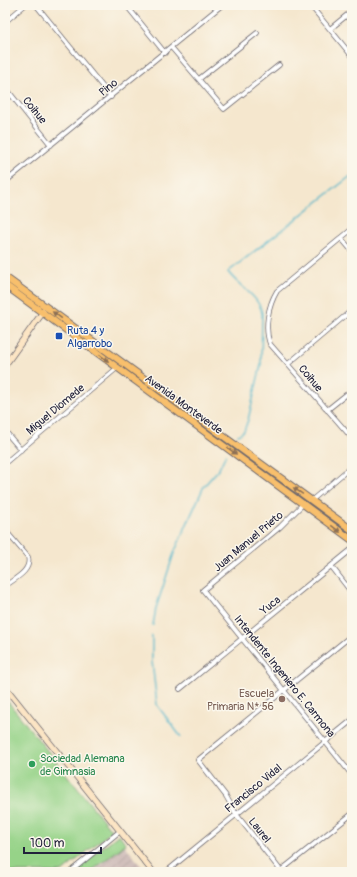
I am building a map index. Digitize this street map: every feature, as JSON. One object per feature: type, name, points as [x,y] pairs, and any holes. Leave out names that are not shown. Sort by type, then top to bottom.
[{"type":"main road","name":"Avenida Monteverde","points":[[5,277],[352,530]]},
{"type":"main road","name":"Avenida Monteverde","points":[[5,285],[352,540]]},
{"type":"street","points":[[5,22],[25,5]]},
{"type":"street","points":[[36,5],[111,97]]},
{"type":"street","points":[[126,5],[165,53]]},
{"type":"street","name":"Pino","points":[[5,182],[165,53],[217,7],[222,5]]},
{"type":"street","points":[[310,5],[352,56]]},
{"type":"street","points":[[330,28],[352,11]]},
{"type":"street","points":[[199,79],[257,33]]},
{"type":"street","points":[[171,47],[224,109],[279,65]]},
{"type":"street","name":"Coihue","points":[[5,87],[51,145]]},
{"type":"street","points":[[352,229],[341,238],[352,251]]},
{"type":"street","name":"Coihue","points":[[341,238],[277,291],[272,299],[267,324],[267,336],[270,344],[352,438]]},
{"type":"street","points":[[288,364],[352,310]]},
{"type":"street","points":[[5,365],[43,312]]},
{"type":"street","name":"Miguel Diomede","points":[[5,463],[117,368]]},
{"type":"street","points":[[327,410],[352,390]]},
{"type":"street","points":[[5,431],[20,450]]},
{"type":"street","points":[[312,500],[352,466]]},
{"type":"street","name":"Juan Manuel Prieto","points":[[203,590],[280,527],[304,504]]},
{"type":"street","points":[[5,530],[28,556],[29,561],[26,570],[5,586]]},
{"type":"street","name":"Yuca","points":[[180,689],[332,567],[352,549]]},
{"type":"street","points":[[332,567],[352,592]]},
{"type":"street","name":"Intendente Ingeniero E. Carmona","points":[[203,590],[352,775]]},
{"type":"street","points":[[285,690],[352,635]]},
{"type":"street","points":[[5,687],[153,872]]},
{"type":"street","name":"Laurel","points":[[280,871],[236,814],[226,796],[198,760],[285,690]]},
{"type":"street","name":"Francisco Vidal","points":[[166,872],[352,720]]},
{"type":"street","points":[[280,871],[352,814]]},
{"type":"street","points":[[70,872],[120,831]]},
{"type":"shaded area","points":[[119,838],[146,872],[77,872]]},
{"type":"green space","name":"Sociedad Alemana de Gimnasia","points":[[5,698],[112,831],[62,872],[5,872]]},
{"type":"green space","points":[[119,834],[126,844],[90,872],[72,872]]},
{"type":"waterway","points":[[238,435],[244,431],[248,420],[261,365],[262,314],[253,297],[228,272],[352,175]]},
{"type":"waterway","points":[[153,625],[156,608],[174,553],[204,486],[219,469],[226,454]]},
{"type":"waterway","points":[[152,636],[152,661],[157,705],[181,737]]},
{"type":"place","name":"Ruta 4 y Algarrobo","points":[[59,336]]},
{"type":"place","name":"Escuela Primaria N* 56","points":[[282,699]]},
{"type":"place","name":"Sociedad Alemana de Gimnasia","points":[[32,764]]}]
